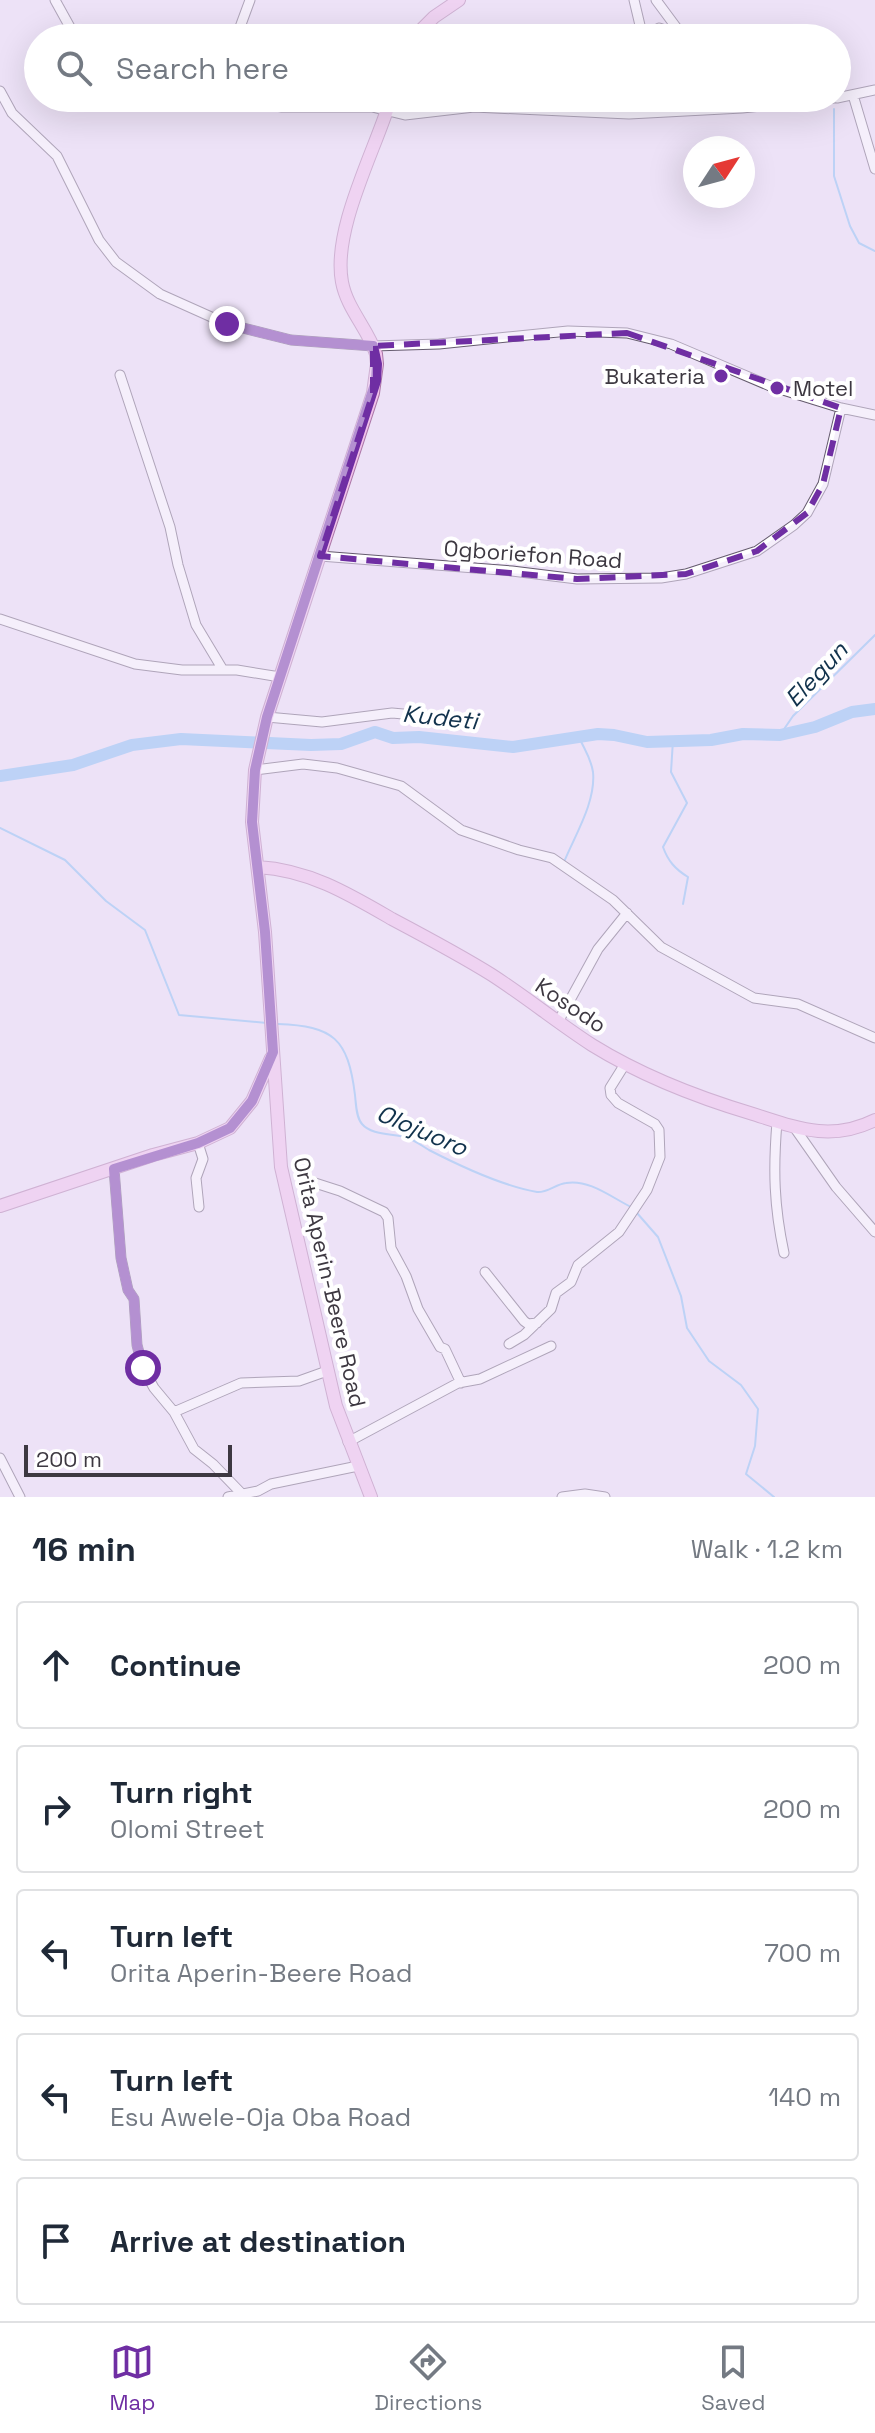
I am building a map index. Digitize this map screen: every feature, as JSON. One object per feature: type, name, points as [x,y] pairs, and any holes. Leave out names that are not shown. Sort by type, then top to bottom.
[{"type":"main road","points":[[427,24],[459,0]]},
{"type":"main road","name":"Orita Aperin-Beere Road","points":[[371,1497],[336,1406],[281,1167],[270,1000],[252,822],[255,770],[267,717],[373,393],[377,364],[373,346],[346,297],[341,254],[363,174],[386,112]]},
{"type":"main road","name":"Kosodo","points":[[258,867],[285,869],[327,883],[494,976],[558,1022],[625,1064],[680,1090],[794,1127],[836,1133],[875,1120]]},
{"type":"main road","points":[[0,1206],[198,1143],[230,1128],[262,1081],[273,1052]]},
{"type":"street","points":[[55,0],[68,24]]},
{"type":"street","points":[[241,24],[250,0]]},
{"type":"street","points":[[634,0],[640,24]]},
{"type":"street","points":[[656,0],[674,24]]},
{"type":"street","points":[[875,90],[853,95],[875,169]]},
{"type":"street","points":[[0,91],[12,113],[57,156],[107,251],[138,279],[199,313],[264,335],[315,343],[373,346],[450,343],[568,331],[627,333],[653,337],[770,386],[875,415]]},
{"type":"street","points":[[409,112],[417,115],[438,112]]},
{"type":"street","points":[[585,112],[652,112]]},
{"type":"street","points":[[120,375],[170,527],[196,625],[223,670]]},
{"type":"street","name":"Ogboriefon Road","points":[[320,556],[577,579],[661,578],[686,574],[757,551],[807,513],[823,484],[841,408]]},
{"type":"street","points":[[0,619],[135,664],[280,677]]},
{"type":"street","points":[[267,717],[322,722],[392,713],[459,719]]},
{"type":"street","points":[[255,770],[303,764],[337,768],[393,783],[461,830],[495,843],[552,858],[600,889],[661,947],[754,998],[798,1004],[875,1038]]},
{"type":"street","points":[[558,1022],[598,949],[627,913]]},
{"type":"street","points":[[509,1344],[537,1323],[554,1305],[556,1293],[571,1282],[582,1260],[609,1242],[627,1222],[647,1190],[660,1157],[659,1130],[655,1124],[618,1103],[611,1095],[610,1088],[625,1064]]},
{"type":"street","points":[[777,1122],[773,1181],[784,1253]]},
{"type":"street","points":[[794,1127],[836,1187],[875,1232]]},
{"type":"street","points":[[198,1143],[203,1159],[196,1178],[199,1207]]},
{"type":"street","points":[[114,1169],[121,1258],[128,1290],[134,1299],[140,1359],[151,1383],[174,1412],[194,1449],[243,1495]]},
{"type":"street","points":[[312,1182],[340,1191],[384,1212],[388,1218],[391,1248],[418,1309],[440,1347],[445,1349],[461,1383]]},
{"type":"street","points":[[485,1272],[524,1321],[537,1323]]},
{"type":"street","points":[[348,1442],[458,1383],[480,1379],[551,1346]]},
{"type":"street","points":[[174,1412],[241,1383],[299,1381],[327,1371]]},
{"type":"street","points":[[0,1458],[20,1497]]},
{"type":"street","points":[[228,1497],[260,1494],[271,1484],[358,1466]]},
{"type":"street","points":[[562,1497],[585,1494],[605,1497]]},
{"type":"highlighted area","points":[[627,333],[841,408],[823,484],[807,513],[757,551],[686,574],[577,579],[320,556],[373,393],[373,346]]},
{"type":"waterway","name":"Elegun","points":[[834,112],[834,176],[850,226],[859,243],[875,251]]},
{"type":"waterway","name":"Elegun","points":[[780,735],[793,716],[875,635]]},
{"type":"waterway","name":"Kudeti","points":[[0,776],[73,765],[132,745],[181,739],[341,744],[375,732],[393,738],[419,737],[513,747],[598,734],[647,742],[711,740],[743,734],[780,735],[815,727],[852,712],[875,709]]},
{"type":"waterway","points":[[564,862],[588,807],[593,783],[591,762],[579,737]]},
{"type":"waterway","points":[[673,740],[671,772],[687,803],[663,847],[672,864],[688,877],[683,904]]},
{"type":"waterway","name":"Olojuoro","points":[[0,828],[65,860],[106,901],[145,930],[179,1015],[267,1023]]},
{"type":"waterway","name":"Olojuoro","points":[[278,1024],[325,1032],[342,1048],[352,1076],[357,1114],[366,1128],[408,1138],[482,1175],[510,1185],[541,1192],[566,1183],[584,1184],[633,1208]]},
{"type":"waterway","name":"Olojuoro","points":[[637,1213],[658,1237],[681,1296],[687,1328],[709,1361],[741,1385],[758,1409],[755,1446],[746,1474],[774,1497]]},
{"type":"place","name":"Bukateria","points":[[721,376]]},
{"type":"place","name":"Motel","points":[[777,388]]},
{"type":"route","points":[[143,1368],[137,1345],[134,1299],[128,1290],[121,1258],[114,1169],[198,1143],[230,1128],[252,1101],[273,1052],[265,932],[252,822],[255,770],[267,717],[376,381],[377,364],[373,346],[291,340],[227,324]]}]
